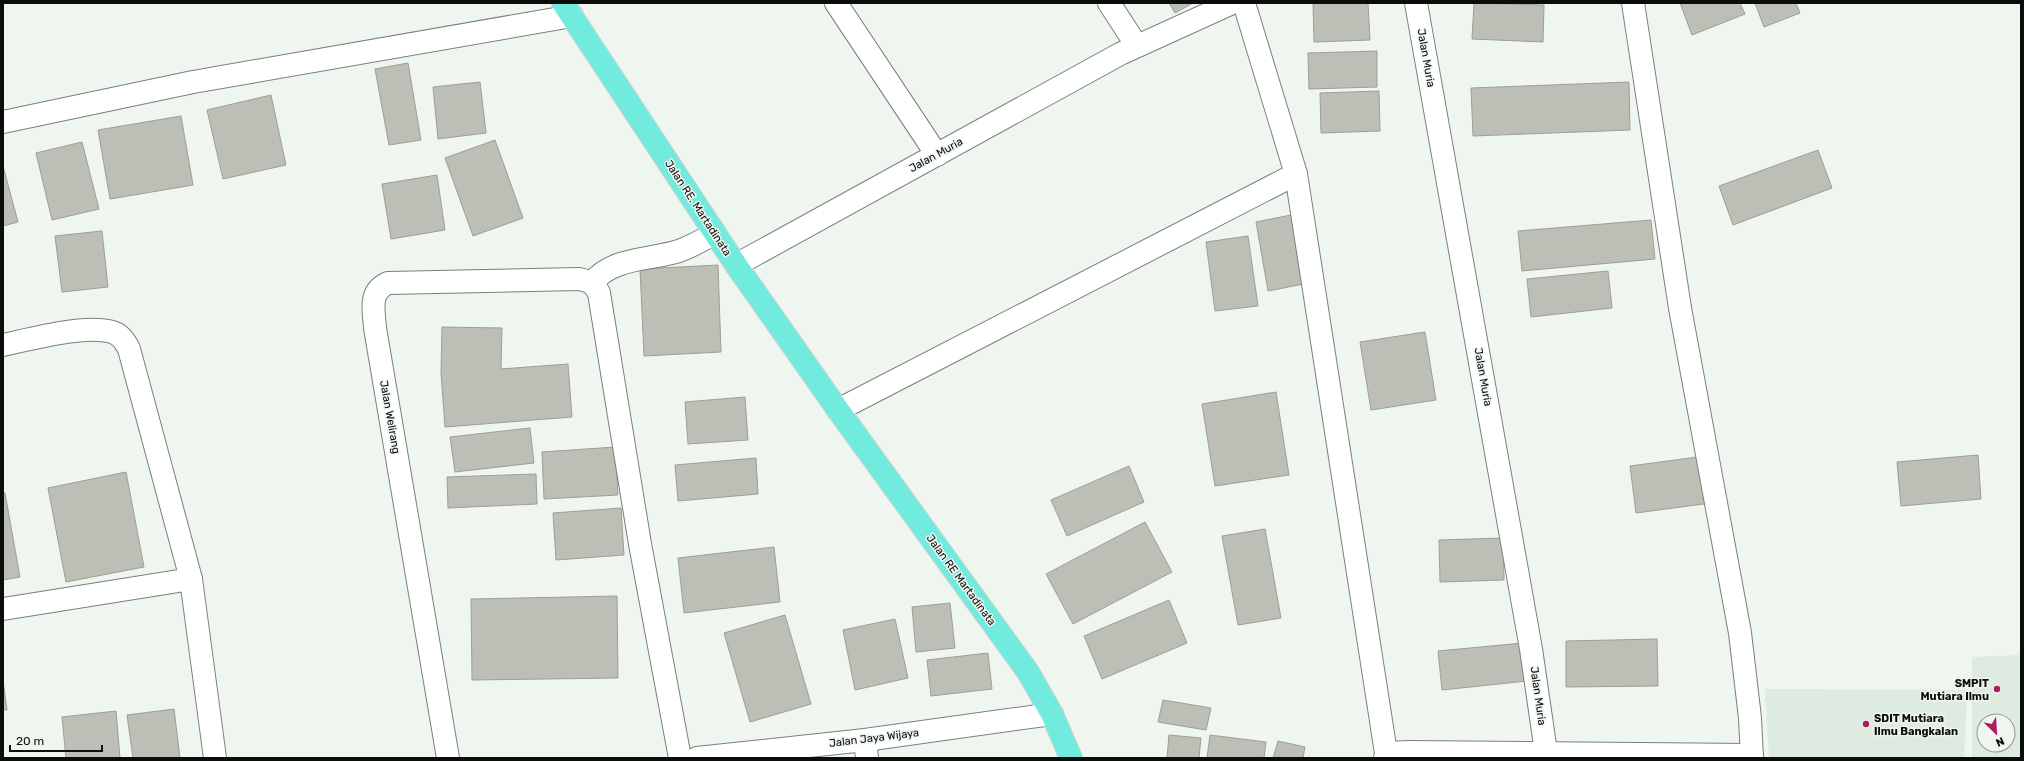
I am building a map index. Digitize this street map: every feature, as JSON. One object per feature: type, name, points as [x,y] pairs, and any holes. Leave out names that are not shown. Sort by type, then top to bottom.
[{"type":"main road","name":"Jalan RE. Martadinata","points":[[567,10],[736,265],[838,410]]},
{"type":"main road","name":"Jalan RE Martadinata","points":[[838,410],[1028,672],[1052,714],[1071,758]]},
{"type":"street","points":[[836,3],[937,155]]},
{"type":"street","points":[[1109,3],[1137,46]]},
{"type":"street","name":"Jalan Muria","points":[[736,265],[1137,46],[1232,3]]},
{"type":"street","points":[[1244,3],[1296,174],[1386,755],[1546,752],[1586,756],[1752,756],[1750,718],[1740,633],[1680,308],[1631,3]]},
{"type":"street","name":"Jalan Muria","points":[[1416,3],[1531,649],[1546,752]]},
{"type":"street","points":[[3,122],[193,82],[567,10]]},
{"type":"street","points":[[838,410],[1296,174]]},
{"type":"street","points":[[680,758],[640,544],[599,293],[592,283],[596,278],[612,267],[679,251],[699,243],[715,233]]},
{"type":"street","name":"Jalan Welirang","points":[[448,758],[375,328],[375,296],[377,290],[388,283],[579,279],[592,283]]},
{"type":"street","points":[[3,344],[86,330],[114,332],[126,342],[134,363],[191,579],[215,758]]},
{"type":"street","points":[[3,609],[191,579]]},
{"type":"street","name":"Jalan Jaya Wijaya","points":[[697,758],[866,749],[1052,714]]},
{"type":"shaded area","name":"SMPIT Mutiara Ilmu","points":[[2021,655],[2021,758],[1972,758],[1972,657]]},
{"type":"shaded area","name":"SDIT Mutiara Ilmu Bangkalan","points":[[1765,689],[1967,690],[1964,758],[1769,758]]},
{"type":"building","points":[[1169,3],[1193,3],[1175,13]]},
{"type":"building","points":[[1313,3],[1368,3],[1370,40],[1314,42]]},
{"type":"building","points":[[1474,3],[1544,5],[1543,42],[1472,39]]},
{"type":"building","points":[[1680,3],[1740,3],[1745,14],[1692,35]]},
{"type":"building","points":[[1755,3],[1796,3],[1800,13],[1764,27]]},
{"type":"building","points":[[1377,51],[1377,87],[1309,89],[1308,53]]},
{"type":"building","points":[[408,63],[421,140],[389,145],[375,69]]},
{"type":"building","points":[[480,82],[486,133],[438,139],[433,87]]},
{"type":"building","points":[[1629,82],[1630,130],[1473,136],[1471,88]]},
{"type":"building","points":[[1379,91],[1380,131],[1321,133],[1320,93]]},
{"type":"building","points":[[271,95],[286,165],[223,179],[207,110]]},
{"type":"building","points":[[181,116],[193,185],[110,199],[98,130]]},
{"type":"building","points":[[495,140],[523,218],[473,236],[445,158]]},
{"type":"building","points":[[82,142],[99,209],[52,220],[36,153]]},
{"type":"building","points":[[1818,150],[1832,188],[1733,225],[1719,186]]},
{"type":"building","points":[[3,166],[18,222],[3,226]]},
{"type":"building","points":[[437,175],[445,230],[391,239],[382,184]]},
{"type":"building","points":[[1296,214],[1309,283],[1268,291],[1256,222]]},
{"type":"building","points":[[1651,220],[1655,259],[1522,271],[1518,231]]},
{"type":"building","points":[[102,231],[108,287],[62,292],[55,236]]},
{"type":"building","points":[[1248,236],[1258,306],[1215,311],[1206,242]]},
{"type":"building","points":[[718,265],[721,352],[644,356],[640,269]]},
{"type":"building","points":[[1608,271],[1612,308],[1531,317],[1527,279]]},
{"type":"building","points":[[442,327],[502,328],[501,369],[568,364],[572,417],[445,427],[441,373]]},
{"type":"building","points":[[1425,332],[1436,400],[1371,410],[1360,342]]},
{"type":"building","points":[[1276,392],[1289,475],[1215,486],[1202,404]]},
{"type":"building","points":[[745,397],[748,440],[688,444],[685,402]]},
{"type":"building","points":[[530,428],[534,463],[455,472],[450,437]]},
{"type":"building","points":[[615,447],[618,495],[544,499],[542,452]]},
{"type":"building","points":[[1978,455],[1981,499],[1901,506],[1897,462]]},
{"type":"building","points":[[1705,456],[1711,503],[1636,513],[1630,466]]},
{"type":"building","points":[[756,458],[758,494],[678,501],[675,465]]},
{"type":"building","points":[[1129,466],[1144,502],[1067,536],[1051,500]]},
{"type":"building","points":[[126,472],[144,567],[66,582],[48,488]]},
{"type":"building","points":[[536,474],[537,504],[448,508],[447,477]]},
{"type":"building","points":[[3,493],[5,493],[20,577],[3,580]]},
{"type":"building","points":[[621,508],[624,555],[556,560],[553,513]]},
{"type":"building","points":[[1145,522],[1172,572],[1073,624],[1046,574]]},
{"type":"building","points":[[1265,529],[1281,618],[1238,625],[1222,536]]},
{"type":"building","points":[[1503,538],[1504,580],[1440,582],[1439,540]]},
{"type":"building","points":[[774,547],[780,602],[684,613],[678,558]]},
{"type":"building","points":[[617,596],[618,678],[472,680],[471,599]]},
{"type":"building","points":[[1169,600],[1187,643],[1102,679],[1084,636]]},
{"type":"building","points":[[950,603],[955,648],[916,652],[912,607]]},
{"type":"building","points":[[785,615],[811,704],[750,722],[724,633]]},
{"type":"building","points":[[895,619],[908,678],[855,690],[843,630]]},
{"type":"building","points":[[1657,639],[1658,686],[1566,687],[1566,641]]},
{"type":"building","points":[[1523,643],[1527,681],[1442,690],[1438,651]]},
{"type":"building","points":[[988,653],[992,689],[931,696],[927,660]]},
{"type":"building","points":[[3,680],[7,710],[3,710]]},
{"type":"building","points":[[1163,700],[1211,708],[1206,730],[1158,722]]},
{"type":"building","points":[[174,709],[180,758],[133,758],[127,715]]},
{"type":"building","points":[[116,711],[120,758],[66,758],[62,717]]},
{"type":"building","points":[[1169,735],[1201,738],[1199,758],[1167,758]]},
{"type":"building","points":[[1210,735],[1266,742],[1264,758],[1207,758]]},
{"type":"building","points":[[1278,741],[1305,747],[1303,758],[1273,758]]},
{"type":"place","name":"SMPIT Mutiara Ilmu","points":[[1997,689]]},
{"type":"place","name":"SDIT Mutiara Ilmu Bangkalan","points":[[1866,724]]}]
